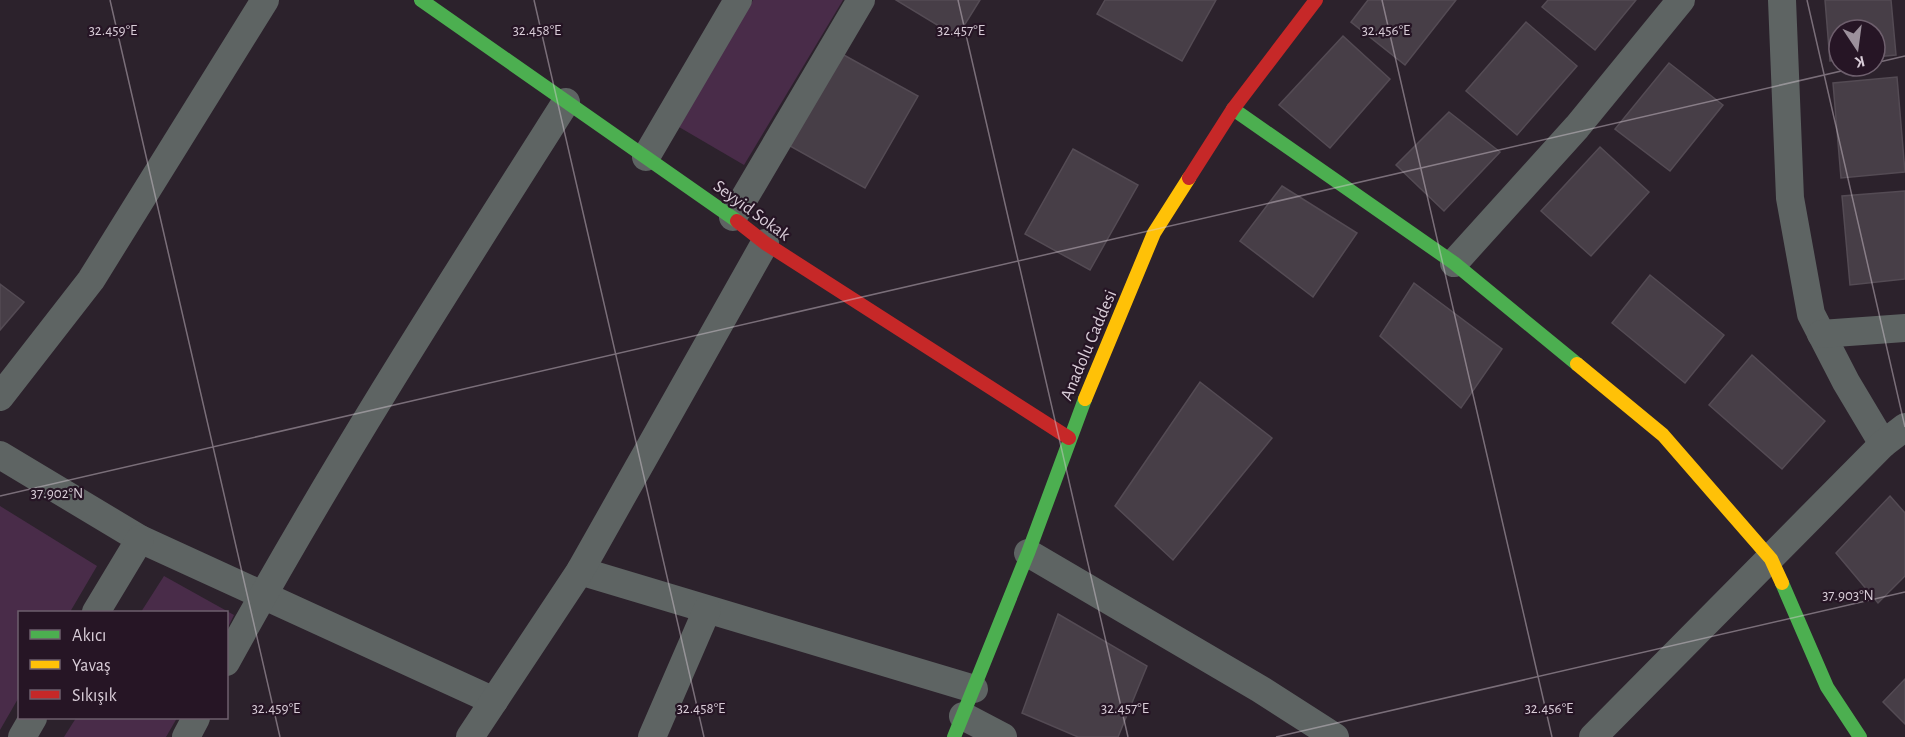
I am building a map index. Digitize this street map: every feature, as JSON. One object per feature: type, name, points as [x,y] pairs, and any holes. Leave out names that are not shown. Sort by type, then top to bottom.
[{"type":"street","points":[[0,397],[91,280],[265,0]]},
{"type":"street","name":"Seyyid Sokak","points":[[421,0],[733,217],[765,243],[1069,438]]},
{"type":"street","points":[[645,157],[738,0]]},
{"type":"street","points":[[733,217],[861,0]]},
{"type":"street","name":"Anadolu Caddesi","points":[[959,726],[1028,553],[1069,438],[1154,233],[1233,109],[1316,0]]},
{"type":"street","points":[[1454,263],[1576,127],[1681,0]]},
{"type":"street","points":[[1593,737],[1894,435],[1846,382],[1811,314],[1790,198],[1782,0]]},
{"type":"street","points":[[228,658],[263,595],[426,322],[566,102]]},
{"type":"street","points":[[1233,109],[1454,263],[1663,435],[1771,559],[1827,687],[1860,737]]},
{"type":"street","points":[[470,737],[580,571],[765,243]]},
{"type":"street","points":[[1821,334],[1905,328]]},
{"type":"street","points":[[0,455],[140,539],[494,701]]},
{"type":"street","points":[[97,611],[140,539]]},
{"type":"street","points":[[1028,553],[1260,689],[1335,737]]},
{"type":"street","points":[[580,571],[974,690]]},
{"type":"street","points":[[652,737],[707,610]]},
{"type":"street","points":[[21,737],[32,719]]},
{"type":"street","points":[[186,737],[195,719]]},
{"type":"street","points":[[959,726],[1003,737]]},
{"type":"shaded area","points":[[753,0],[843,0],[744,165],[679,127]]},
{"type":"shaded area","points":[[0,506],[97,566],[71,611],[18,611],[18,699],[0,730]]},
{"type":"shaded area","points":[[164,576],[227,611],[142,611]]},
{"type":"shaded area","points":[[228,612],[234,615],[228,627]]},
{"type":"shaded area","points":[[75,719],[176,719],[166,737],[64,737]]},
{"type":"building","points":[[896,0],[980,0],[957,37]]},
{"type":"building","points":[[1105,0],[1216,0],[1182,61],[1097,14]]},
{"type":"building","points":[[1368,0],[1456,0],[1405,65],[1351,22]]},
{"type":"building","points":[[1548,0],[1636,0],[1595,50],[1542,7]]},
{"type":"building","points":[[1825,0],[1891,0],[1896,55],[1887,56],[1887,18],[1827,18],[1827,24]]},
{"type":"building","points":[[1526,22],[1577,66],[1517,135],[1466,91]]},
{"type":"building","points":[[1343,36],[1390,79],[1330,148],[1279,105]]},
{"type":"building","points":[[842,54],[918,96],[865,188],[790,146]]},
{"type":"building","points":[[1669,63],[1723,105],[1670,171],[1615,129]]},
{"type":"building","points":[[1897,77],[1905,172],[1841,178],[1833,83]]},
{"type":"building","points":[[1449,112],[1500,152],[1444,211],[1396,165]]},
{"type":"building","points":[[1600,147],[1649,192],[1591,256],[1541,211]]},
{"type":"building","points":[[1073,149],[1138,185],[1090,270],[1025,234]]},
{"type":"building","points":[[1282,186],[1357,233],[1313,297],[1240,241]]},
{"type":"building","points":[[1905,191],[1905,279],[1850,285],[1842,196]]},
{"type":"building","points":[[1650,275],[1724,335],[1685,383],[1612,323]]},
{"type":"building","points":[[1414,283],[1502,349],[1461,408],[1380,336]]},
{"type":"building","points":[[0,284],[24,302],[0,330]]},
{"type":"building","points":[[1752,355],[1825,421],[1782,469],[1709,405]]},
{"type":"building","points":[[1200,382],[1272,438],[1173,560],[1115,506]]},
{"type":"building","points":[[1890,496],[1905,513],[1905,576],[1878,603],[1836,553]]},
{"type":"building","points":[[1058,614],[1147,666],[1118,737],[1078,737],[1022,713]]},
{"type":"building","points":[[1905,679],[1905,724],[1883,702]]},
{"type":"traffic: fast","points":[[421,0],[737,221]]},
{"type":"traffic: fast","points":[[1233,109],[1454,263],[1577,364]]},
{"type":"traffic: fast","points":[[954,737],[1028,553],[1085,399]]},
{"type":"traffic: fast","points":[[1782,583],[1827,687],[1860,737]]},
{"type":"traffic: slow","points":[[1085,399],[1154,233],[1189,178]]},
{"type":"traffic: slow","points":[[1577,364],[1663,435],[1771,559],[1782,583]]},
{"type":"traffic: jam","points":[[1189,178],[1233,109],[1316,0]]},
{"type":"traffic: jam","points":[[737,221],[765,243],[1069,438]]}]
